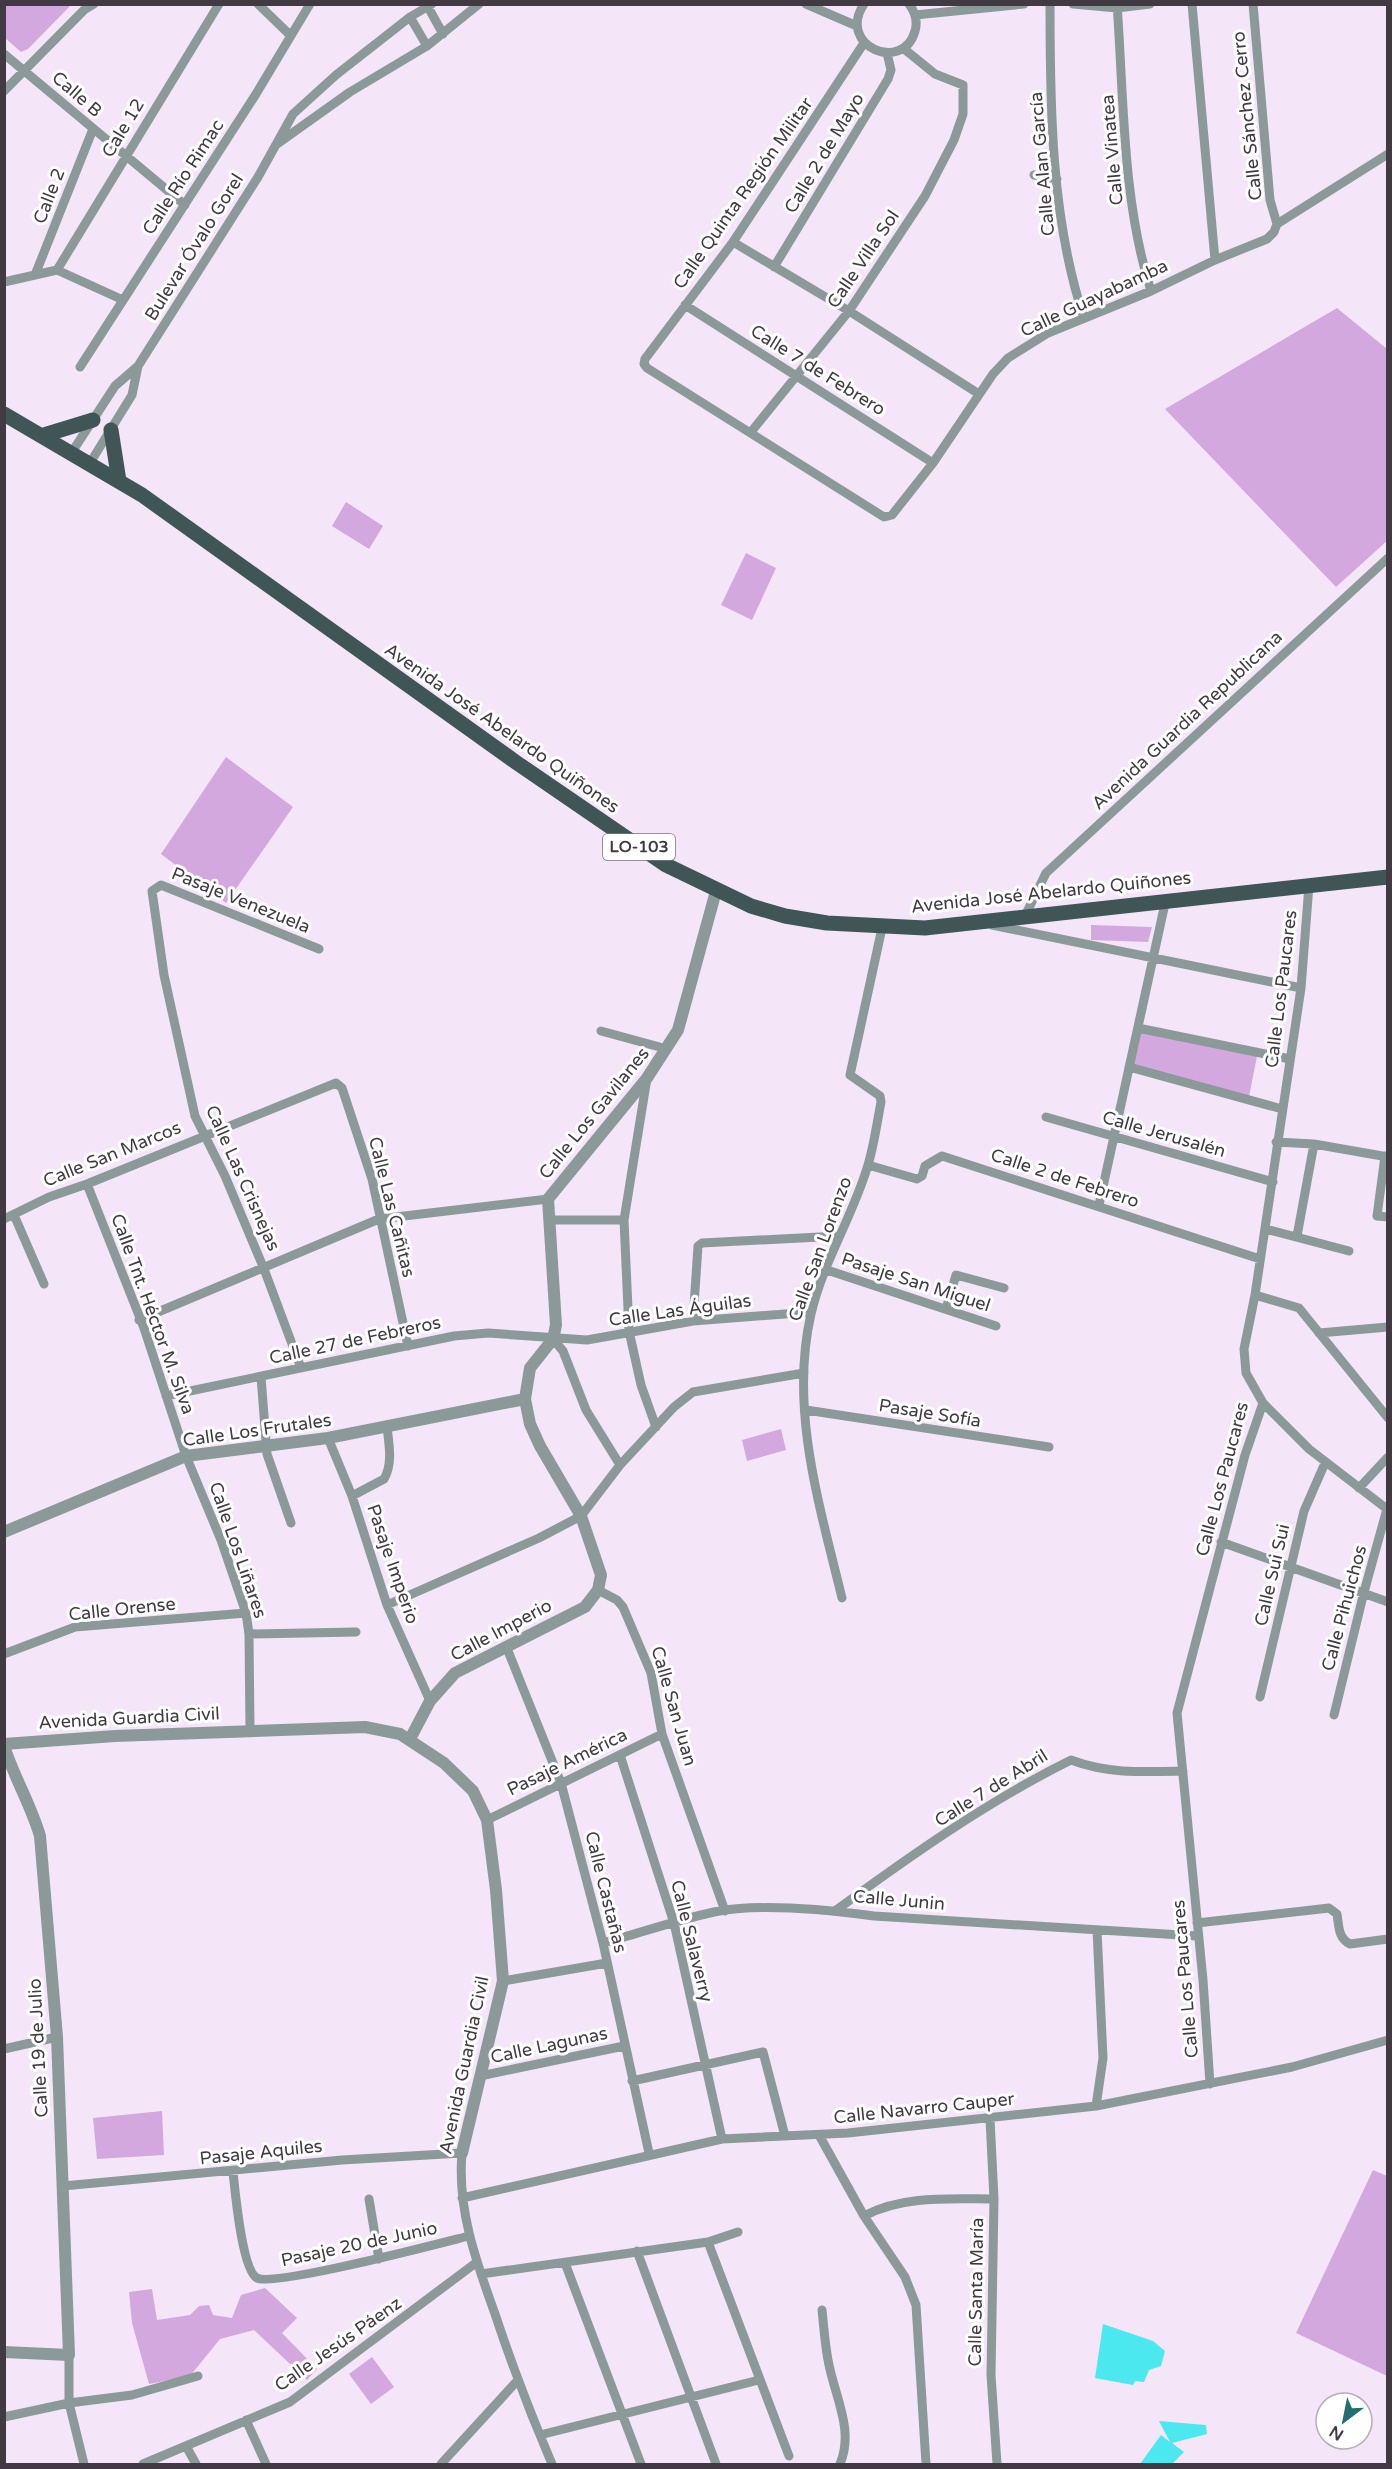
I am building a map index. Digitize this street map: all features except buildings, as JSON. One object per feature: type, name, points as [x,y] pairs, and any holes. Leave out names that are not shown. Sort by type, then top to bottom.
[{"type":"main road","name":"Avenida José Abelardo Quiñones","points":[[4,414],[44,435],[119,481],[577,806],[666,865],[716,891],[785,916],[882,928],[925,928],[1024,918],[1166,899],[1388,876]]},
{"type":"main road","points":[[44,435],[93,420]]},
{"type":"main road","points":[[111,430],[119,481]]},
{"type":"street","points":[[4,91],[84,10],[94,4]]},
{"type":"street","name":"Cale 12","points":[[57,270],[219,4]]},
{"type":"street","points":[[258,4],[290,34]]},
{"type":"street","name":"Calle Río Rimac","points":[[80,366],[256,94],[310,4]]},
{"type":"street","name":"Bulevar Óvalo Gorel","points":[[275,145],[350,92],[427,46],[479,4]]},
{"type":"street","points":[[806,4],[857,26]]},
{"type":"street","points":[[864,4],[857,26],[864,43],[887,53],[903,48],[915,33],[915,15],[909,4]]},
{"type":"street","points":[[915,15],[1024,4]]},
{"type":"street","name":"Calle Alan García","points":[[1050,4],[1057,179],[1071,279],[1084,318]]},
{"type":"street","points":[[1073,4],[1117,6],[1150,4]]},
{"type":"street","points":[[1192,4],[1215,260]]},
{"type":"street","name":"Calle Sánchez Cerro","points":[[1253,4],[1270,200],[1276,224]]},
{"type":"street","points":[[430,6],[443,34]]},
{"type":"street","name":"Bulevar Óvalo Gorel","points":[[72,452],[115,386],[138,366],[258,177],[292,114],[336,75],[410,17],[430,6]]},
{"type":"street","name":"Calle Vinatea","points":[[1117,6],[1126,136],[1138,252],[1151,291]]},
{"type":"street","points":[[410,17],[427,46]]},
{"type":"street","name":"Calle Quinta Región Militar","points":[[752,432],[647,368],[645,359],[733,242],[864,43]]},
{"type":"street","name":"Calle Villa Sol","points":[[752,432],[795,375],[849,311],[925,196],[963,114],[963,85],[935,74],[903,48]]},
{"type":"street","name":"Calle 2 de Mayo","points":[[774,267],[888,79],[891,70],[887,53]]},
{"type":"street","name":"Calle B","points":[[4,54],[185,205]]},
{"type":"street","name":"Calle 2","points":[[34,275],[93,129]]},
{"type":"street","name":"Calle Guayabamba","points":[[752,432],[884,516],[892,515],[933,463],[979,394],[1008,358],[1048,333],[1151,291],[1215,260],[1267,239],[1274,232],[1276,224],[1388,154]]},
{"type":"street","points":[[1034,175],[1057,179]]},
{"type":"street","points":[[733,242],[849,311],[979,394]]},
{"type":"street","points":[[4,282],[57,270],[123,300]]},
{"type":"street","name":"Calle 7 de Febrero","points":[[685,306],[933,463]]},
{"type":"street","name":"Bulevar Óvalo Gorel","points":[[90,463],[132,395],[138,366]]},
{"type":"street","name":"Avenida Guardia Republicana","points":[[1024,918],[1046,873],[1388,558]]},
{"type":"street","name":"Pasaje Venezuela","points":[[152,891],[161,885],[319,950]]},
{"type":"street","name":"Calle Los Paucares","points":[[1210,2084],[1203,1980],[1177,1713],[1245,1455],[1263,1403],[1246,1373],[1244,1349],[1266,1229],[1276,1142],[1301,988],[1309,885]]},
{"type":"street","name":"Calle Las Crisnejas","points":[[152,891],[164,975],[195,1116],[225,1176],[264,1269],[301,1368]]},
{"type":"street","name":"Calle Los Gavilanes","points":[[553,1339],[556,1325],[548,1199],[647,1078],[678,1030],[716,891]]},
{"type":"street","points":[[1099,1205],[1166,899]]},
{"type":"street","points":[[980,922],[1301,988]]},
{"type":"street","name":"Calle San Lorenzo","points":[[842,1598],[809,1461],[804,1373],[811,1312],[868,1165],[882,1099],[850,1075],[882,928]]},
{"type":"street","points":[[1138,1028],[1290,1059]]},
{"type":"street","points":[[601,1031],[667,1048]]},
{"type":"street","points":[[1129,1067],[1282,1108]]},
{"type":"street","points":[[647,1078],[624,1220],[629,1331],[641,1385],[656,1427]]},
{"type":"street","name":"Calle San Marcos","points":[[4,1219],[49,1197],[87,1184],[333,1083]]},
{"type":"street","name":"Calle Las Cañitas","points":[[333,1083],[340,1084],[342,1088],[372,1179],[408,1346]]},
{"type":"street","name":"Calle Jerusalén","points":[[1046,1117],[1273,1182]]},
{"type":"street","points":[[1276,1142],[1314,1144],[1386,1156],[1377,1216],[1388,1217]]},
{"type":"street","points":[[1297,1236],[1314,1144]]},
{"type":"street","name":"Calle 2 de Febrero","points":[[868,1165],[917,1179],[922,1176],[925,1166],[942,1155],[1260,1259]]},
{"type":"street","name":"Calle Tnt. Héctor M. Silva","points":[[87,1184],[139,1320],[186,1456]]},
{"type":"street","points":[[139,1320],[379,1219],[548,1199]]},
{"type":"street","points":[[14,1215],[44,1284]]},
{"type":"street","points":[[550,1220],[624,1220]]},
{"type":"street","points":[[1266,1229],[1350,1251]]},
{"type":"street","points":[[693,1321],[698,1246],[702,1243],[839,1236]]},
{"type":"street","name":"Pasaje San Miguel","points":[[827,1270],[996,1326]]},
{"type":"street","points":[[946,1310],[956,1275],[1004,1288]]},
{"type":"street","points":[[1255,1295],[1299,1308],[1388,1418]]},
{"type":"street","name":"Calle Las Águilas","points":[[553,1339],[587,1340],[693,1321],[811,1312]]},
{"type":"street","points":[[1319,1333],[1388,1327]]},
{"type":"street","name":"Calle 27 de Febreros","points":[[166,1396],[454,1335],[526,1334],[553,1339]]},
{"type":"street","points":[[598,1590],[601,1575],[581,1516],[540,1446],[530,1424],[525,1399],[530,1368],[553,1339],[563,1351],[586,1410],[620,1465]]},
{"type":"street","points":[[387,1605],[539,1538],[581,1516],[620,1465],[693,1392],[804,1373]]},
{"type":"street","points":[[261,1377],[267,1447],[291,1523]]},
{"type":"street","name":"Calle Los Frutales","points":[[4,1532],[186,1456],[328,1438],[525,1399]]},
{"type":"street","points":[[1263,1403],[1325,1463],[1388,1509]]},
{"type":"street","name":"Pasaje Sofía","points":[[806,1410],[1049,1447]]},
{"type":"street","points":[[352,1496],[387,1475],[390,1459],[387,1427]]},
{"type":"street","name":"Pasaje Imperio","points":[[328,1438],[352,1496],[387,1605],[430,1701]]},
{"type":"street","name":"Calle Los Liñares","points":[[186,1456],[221,1540],[246,1613],[249,1634],[250,1729]]},
{"type":"street","points":[[1359,1488],[1388,1457]]},
{"type":"street","name":"Calle Sui Sui","points":[[1260,1697],[1304,1511],[1325,1463]]},
{"type":"street","name":"Calle Pihuichos","points":[[1334,1715],[1364,1592],[1388,1509]]},
{"type":"street","points":[[1221,1542],[1388,1602]]},
{"type":"street","name":"Calle Imperio","points":[[410,1740],[430,1701],[455,1673],[585,1607],[598,1590]]},
{"type":"street","name":"Calle San Juan","points":[[598,1590],[617,1600],[628,1616],[651,1672],[662,1734],[725,1911]]},
{"type":"street","name":"Calle Orense","points":[[4,1654],[75,1627],[246,1613]]},
{"type":"street","points":[[249,1634],[356,1632]]},
{"type":"street","name":"Calle Castañas","points":[[506,1646],[561,1783],[603,1943],[649,2153]]},
{"type":"street","name":"Avenida Guardia Civil","points":[[4,1745],[36,1740],[250,1729],[365,1727],[387,1731],[410,1740],[444,1762],[473,1791],[487,1820],[496,1890],[503,1981],[462,2153],[462,2198],[469,2236],[481,2274],[518,2380],[552,2464]]},
{"type":"street","name":"Pasaje América","points":[[487,1820],[662,1734]]},
{"type":"street","name":"Calle 19 de Julio","points":[[4,1745],[10,1764],[33,1812],[40,1836],[57,2037],[69,2355]]},
{"type":"street","name":"Calle Salaverry","points":[[620,1755],[674,1923],[722,2139]]},
{"type":"street","name":"Calle 7 de Abril","points":[[835,1911],[884,1875],[1024,1783],[1071,1760],[1093,1768],[1122,1772],[1183,1771]]},
{"type":"street","points":[[1197,1923],[1329,1908],[1337,1914],[1341,1937],[1350,1944],[1388,1939]]},
{"type":"street","name":"Calle Junin","points":[[603,1943],[725,1911],[755,1909],[835,1911],[1197,1936]]},
{"type":"street","points":[[1096,2106],[1103,2058],[1097,1930]]},
{"type":"street","points":[[503,1981],[607,1963]]},
{"type":"street","points":[[6,2047],[57,2037]]},
{"type":"street","name":"Calle Navarro Cauper","points":[[462,2198],[649,2153],[722,2139],[819,2135],[990,2120],[1096,2106],[1292,2067],[1388,2040]]},
{"type":"street","name":"Calle Lagunas","points":[[480,2076],[624,2046]]},
{"type":"street","points":[[632,2081],[763,2052],[785,2136]]},
{"type":"street","name":"Calle Santa María","points":[[990,2120],[993,2199],[991,2375],[997,2464]]},
{"type":"street","points":[[819,2135],[865,2216],[906,2277],[916,2305],[926,2464]]},
{"type":"street","name":"Pasaje Aquiles","points":[[63,2186],[342,2160],[462,2153]]},
{"type":"street","name":"Pasaje 20 de Junio","points":[[232,2172],[239,2224],[250,2270],[256,2278],[294,2276],[379,2259],[469,2236]]},
{"type":"street","points":[[369,2199],[379,2259]]},
{"type":"street","points":[[865,2216],[876,2209],[917,2201],[993,2199]]},
{"type":"street","points":[[481,2274],[708,2242],[738,2232]]},
{"type":"street","points":[[708,2242],[789,2456]]},
{"type":"street","points":[[637,2251],[716,2464]]},
{"type":"street","name":"Calle Jesús Páenz","points":[[143,2464],[290,2402],[477,2262]]},
{"type":"street","points":[[565,2263],[641,2464]]},
{"type":"street","points":[[822,2310],[829,2364],[846,2425],[846,2451],[840,2464]]},
{"type":"street","points":[[4,2352],[69,2355],[69,2403],[84,2464]]},
{"type":"street","points":[[4,2417],[69,2403],[132,2395],[198,2376]]},
{"type":"street","points":[[441,2464],[518,2380]]},
{"type":"street","points":[[540,2435],[759,2380]]},
{"type":"street","points":[[246,2420],[266,2464]]},
{"type":"street","points":[[186,2446],[196,2464]]},
{"type":"shaded area","points":[[4,5],[71,5],[28,49],[21,52],[5,38]]},
{"type":"shaded area","points":[[1337,308],[1387,349],[1388,540],[1336,587],[1165,409]]},
{"type":"shaded area","points":[[346,502],[383,526],[369,549],[332,526]]},
{"type":"shaded area","points":[[746,553],[776,568],[752,620],[721,605]]},
{"type":"shaded area","points":[[226,757],[293,807],[226,903],[161,854]]},
{"type":"shaded area","points":[[1091,925],[1152,927],[1148,942],[1091,940]]},
{"type":"shaded area","points":[[1141,1028],[1257,1056],[1249,1097],[1133,1066]]},
{"type":"shaded area","points":[[781,1429],[786,1450],[747,1461],[742,1440]]},
{"type":"shaded area","points":[[162,2111],[164,2155],[97,2159],[93,2118]]},
{"type":"shaded area","points":[[1373,2170],[1387,2176],[1387,2376],[1296,2333]]},
{"type":"shaded area","points":[[265,2288],[297,2318],[282,2333],[317,2369],[307,2380],[254,2330],[220,2339],[190,2376],[149,2384],[132,2323],[129,2292],[152,2289],[157,2320],[190,2315],[199,2306],[209,2305],[213,2315],[232,2318],[241,2295]]},
{"type":"shaded area","points":[[372,2357],[394,2387],[371,2404],[349,2374]]},
{"type":"water","points":[[1103,2324],[1153,2341],[1165,2351],[1161,2366],[1149,2370],[1144,2382],[1135,2381],[1133,2385],[1095,2378]]},
{"type":"water","points":[[1159,2421],[1206,2425],[1207,2434],[1172,2443],[1184,2452],[1172,2464],[1140,2464],[1161,2435],[1170,2442]]}]
